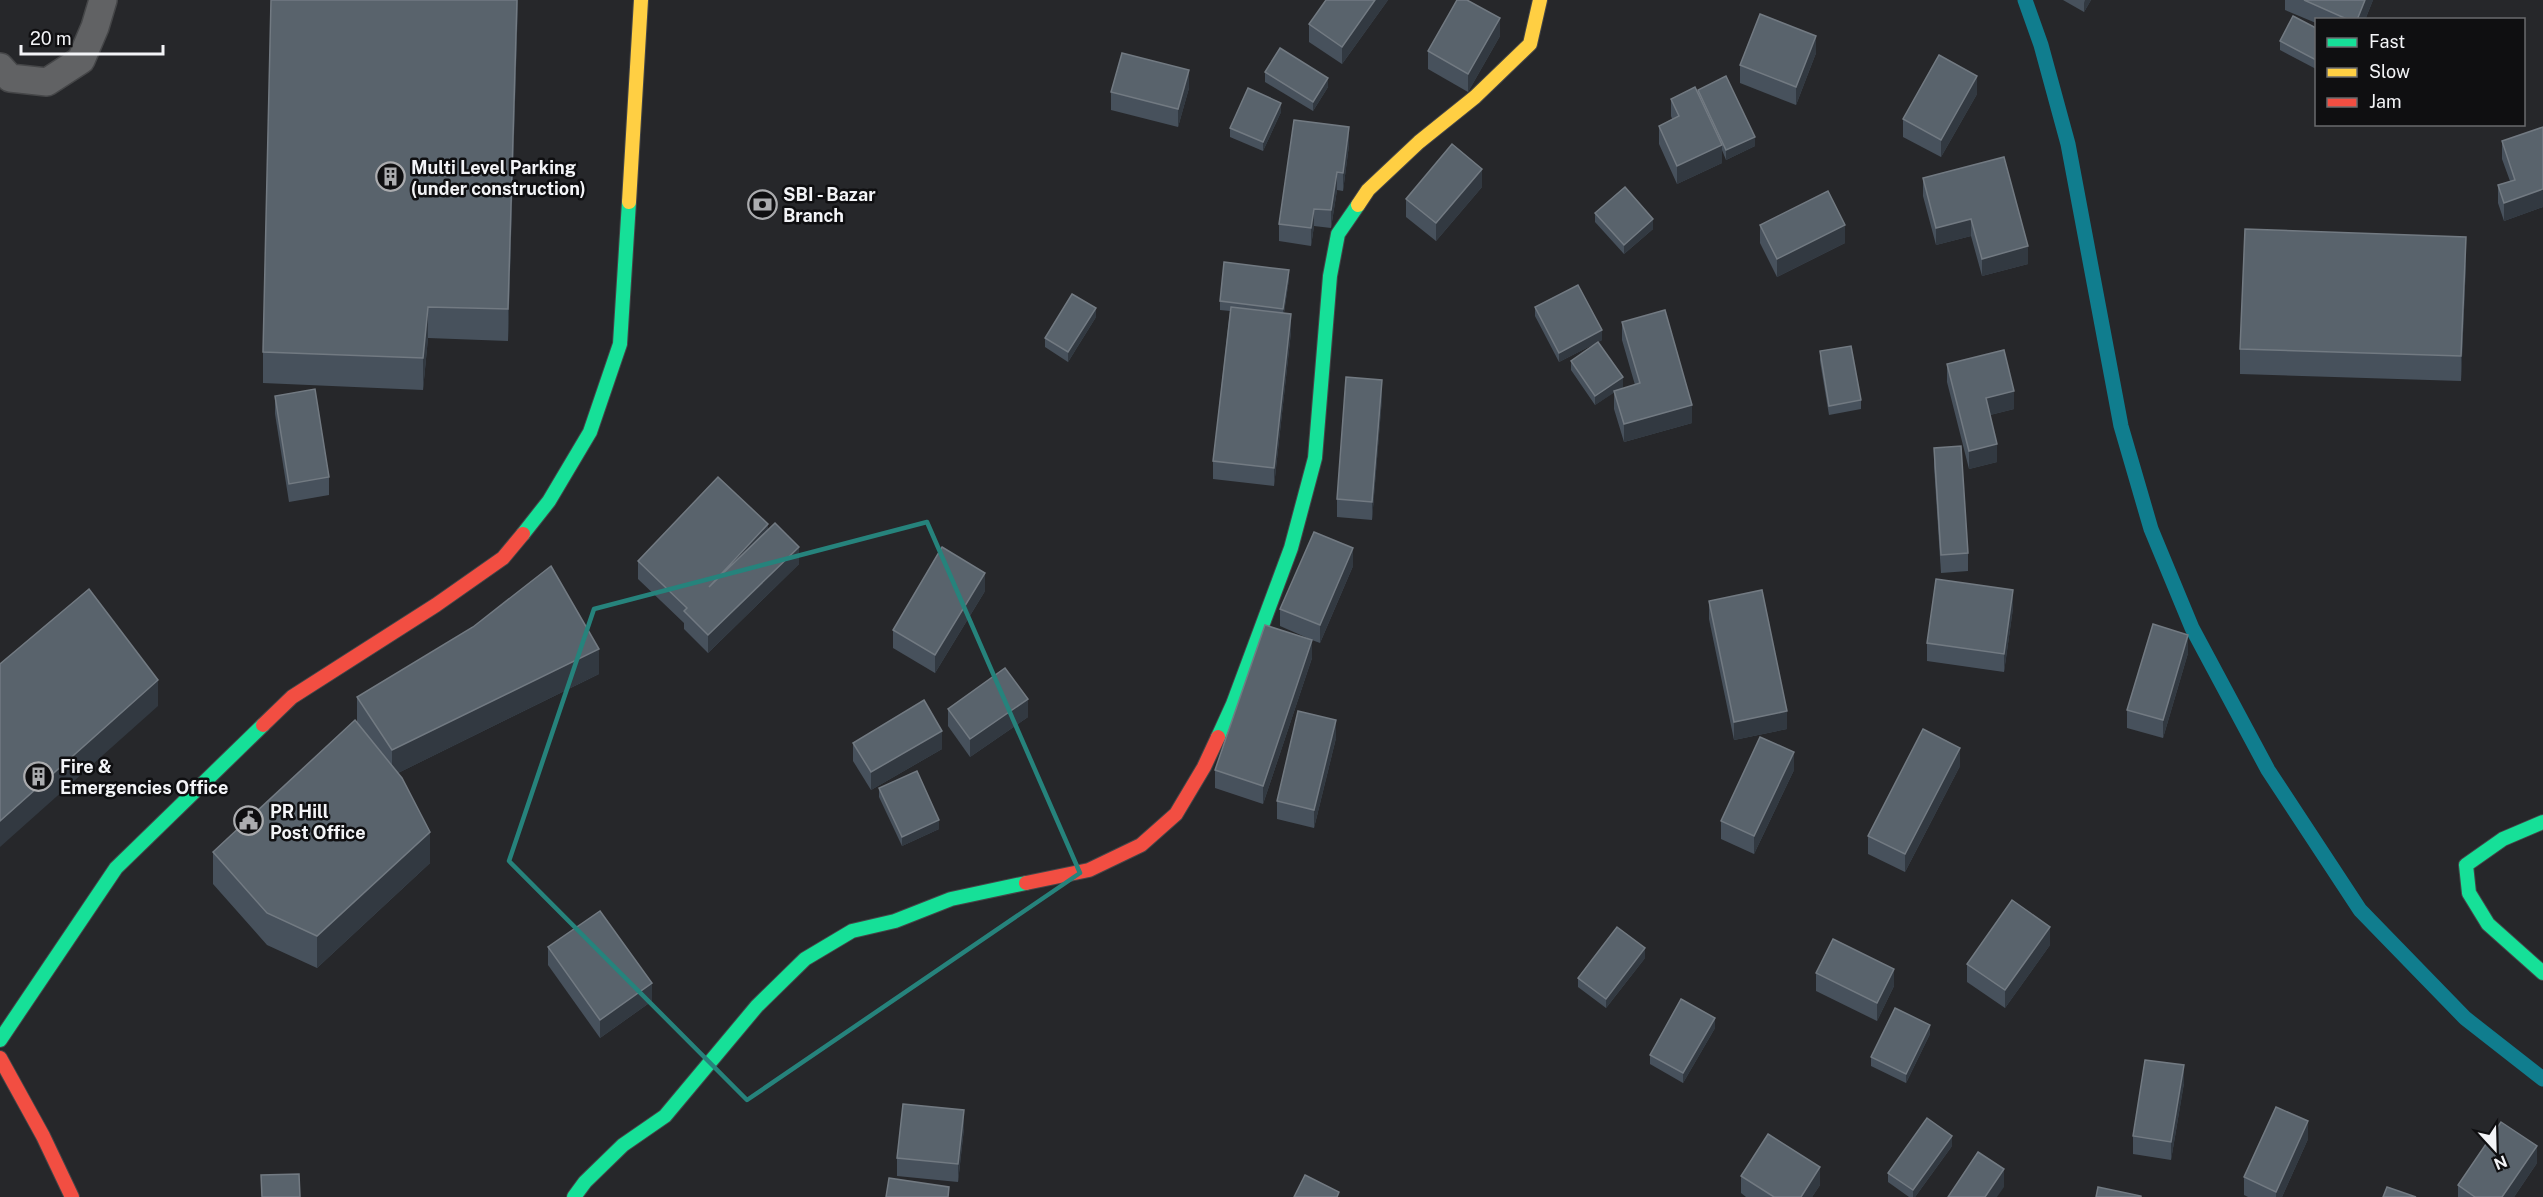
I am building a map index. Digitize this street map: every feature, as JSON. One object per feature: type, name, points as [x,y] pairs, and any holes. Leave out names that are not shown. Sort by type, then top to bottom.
[{"type":"main road","points":[[0,1040],[116,868],[292,697],[436,605],[503,558],[549,501],[590,432],[620,344],[641,0]]},
{"type":"main road","points":[[574,1197],[585,1182],[623,1145],[665,1116],[758,1006],[805,959],[852,931],[895,921],[951,899],[1089,870],[1141,845],[1176,814],[1204,767],[1233,704],[1291,548],[1315,458],[1330,276],[1338,234],[1368,190],[1419,142],[1475,97],[1530,44],[1540,0]]},
{"type":"main road","points":[[2543,822],[2503,838],[2466,865],[2469,893],[2488,924],[2543,973]]},
{"type":"main road","points":[[0,1058],[43,1136],[72,1197]]},
{"type":"lane","points":[[0,67],[10,78],[47,82],[81,60],[96,27],[103,0]]},
{"type":"highlighted area","points":[[927,522],[1080,873],[747,1100],[509,861],[594,609]]},
{"type":"building","name":"Multi Level Parking (under construction)","points":[[271,0],[517,0],[508,309],[428,307],[423,358],[263,352]]},
{"type":"building","points":[[1326,0],[1375,0],[1342,47],[1309,24]]},
{"type":"building","points":[[1457,0],[1467,0],[1500,18],[1468,74],[1428,51]]},
{"type":"building","points":[[2304,0],[2365,0],[2358,18],[2344,18]]},
{"type":"building","points":[[1760,14],[1816,36],[1796,87],[1740,65]]},
{"type":"building","points":[[2293,16],[2315,27],[2315,59],[2280,41]]},
{"type":"building","points":[[1280,48],[1328,78],[1313,102],[1265,72]]},
{"type":"building","points":[[1122,53],[1189,70],[1178,109],[1111,92]]},
{"type":"building","points":[[1939,55],[1977,76],[1941,140],[1903,119]]},
{"type":"building","points":[[1726,76],[1755,137],[1726,150],[1698,90]]},
{"type":"building","points":[[1695,87],[1722,145],[1677,166],[1659,126],[1679,116],[1671,99]]},
{"type":"building","points":[[1248,88],[1281,103],[1263,142],[1230,128]]},
{"type":"building","points":[[1294,120],[1349,127],[1343,173],[1337,172],[1331,210],[1314,209],[1311,228],[1279,224]]},
{"type":"building","points":[[2543,127],[2543,189],[2504,203],[2498,185],[2515,180],[2502,141]]},
{"type":"building","points":[[1452,144],[1482,169],[1436,223],[1406,199]]},
{"type":"building","points":[[2004,157],[2028,246],[1982,259],[1971,219],[1936,228],[1923,178]]},
{"type":"building","points":[[1625,187],[1653,219],[1624,245],[1595,213]]},
{"type":"building","points":[[1828,191],[1845,225],[1777,259],[1760,225]]},
{"type":"building","points":[[2245,229],[2466,237],[2461,356],[2240,349]]},
{"type":"building","points":[[1224,262],[1289,270],[1283,309],[1220,301]]},
{"type":"building","points":[[1578,285],[1602,330],[1559,353],[1535,307]]},
{"type":"building","points":[[1072,294],[1096,308],[1068,352],[1045,338]]},
{"type":"building","points":[[1231,307],[1291,314],[1274,468],[1213,461]]},
{"type":"building","points":[[1665,310],[1692,405],[1624,424],[1614,391],[1640,383],[1622,322]]},
{"type":"building","points":[[1598,342],[1623,377],[1595,396],[1571,361]]},
{"type":"building","points":[[1851,346],[1861,400],[1829,406],[1820,351]]},
{"type":"building","points":[[2004,350],[2014,391],[1986,398],[1997,444],[1969,451],[1947,364]]},
{"type":"building","points":[[1346,377],[1382,380],[1372,502],[1337,499]]},
{"type":"building","points":[[315,389],[329,477],[289,484],[275,396]]},
{"type":"building","points":[[1961,446],[1968,553],[1941,555],[1934,448]]},
{"type":"building","points":[[718,477],[768,524],[709,587],[775,523],[799,547],[708,635],[684,611],[687,608],[638,561]]},
{"type":"building","points":[[1314,532],[1353,548],[1320,625],[1280,609]]},
{"type":"building","points":[[942,547],[985,573],[935,655],[893,630]]},
{"type":"building","points":[[551,566],[599,649],[392,750],[357,697],[473,627]]},
{"type":"building","points":[[1936,579],[2013,590],[2004,654],[1927,643]]},
{"type":"building","name":"Fire & Emergencies Office","points":[[89,589],[158,680],[0,821],[0,664]]},
{"type":"building","points":[[1762,590],[1787,711],[1734,722],[1709,601]]},
{"type":"building","points":[[2153,624],[2188,635],[2163,720],[2127,710]]},
{"type":"building","points":[[1265,625],[1312,640],[1263,786],[1215,770]]},
{"type":"building","points":[[1005,668],[1028,699],[970,739],[948,709]]},
{"type":"building","points":[[924,700],[942,731],[871,772],[853,743]]},
{"type":"building","points":[[1298,711],[1336,720],[1314,810],[1277,801]]},
{"type":"building","points":[[355,720],[402,778],[430,832],[317,936],[267,913],[213,852]]},
{"type":"building","points":[[1923,729],[1960,748],[1905,854],[1868,836]]},
{"type":"building","points":[[1760,737],[1794,752],[1754,836],[1721,821]]},
{"type":"building","points":[[917,771],[939,820],[902,837],[879,788]]},
{"type":"building","points":[[2012,900],[2050,927],[2005,990],[1967,964]]},
{"type":"building","points":[[600,911],[652,983],[600,1020],[548,947]]},
{"type":"building","points":[[1617,927],[1645,948],[1606,999],[1578,978]]},
{"type":"building","points":[[1833,939],[1894,969],[1877,1003],[1816,973]]},
{"type":"building","points":[[1681,999],[1715,1018],[1683,1073],[1650,1055]]},
{"type":"building","points":[[1895,1008],[1930,1025],[1906,1074],[1871,1057]]},
{"type":"building","points":[[2145,1060],[2184,1065],[2171,1142],[2133,1136]]},
{"type":"building","points":[[903,1104],[964,1110],[958,1164],[897,1158]]},
{"type":"building","points":[[2276,1107],[2308,1121],[2276,1192],[2244,1177]]},
{"type":"building","points":[[1927,1118],[1952,1136],[1913,1190],[1888,1173]]},
{"type":"building","points":[[2501,1122],[2537,1146],[2502,1197],[2475,1197],[2458,1185]]},
{"type":"building","points":[[1768,1134],[1820,1167],[1801,1197],[1774,1197],[1741,1176]]},
{"type":"building","points":[[1978,1152],[2004,1169],[1985,1197],[1948,1197]]},
{"type":"building","points":[[299,1174],[300,1197],[262,1197],[261,1175]]},
{"type":"building","points":[[1305,1175],[1339,1192],[1337,1197],[1294,1197]]},
{"type":"building","points":[[889,1178],[949,1187],[948,1197],[886,1197]]},
{"type":"building","points":[[2098,1187],[2141,1196],[2141,1197],[2096,1197]]},
{"type":"building","points":[[2387,1187],[2416,1197],[2383,1197]]},
{"type":"waterway","points":[[2025,0],[2041,45],[2068,144],[2121,426],[2151,529],[2192,628],[2268,770],[2360,910],[2465,1018],[2543,1079]]},
{"type":"traffic: fast","points":[[523,534],[549,501],[590,432],[620,344],[629,202]]},
{"type":"traffic: fast","points":[[1218,737],[1233,704],[1291,548],[1315,458],[1330,276],[1338,234],[1358,205]]},
{"type":"traffic: fast","points":[[0,1040],[116,868],[263,725]]},
{"type":"traffic: fast","points":[[2543,822],[2503,839],[2466,865],[2469,893],[2488,924],[2543,973]]},
{"type":"traffic: fast","points":[[574,1197],[585,1182],[623,1145],[665,1116],[757,1006],[805,959],[852,931],[895,921],[951,899],[1026,883]]},
{"type":"traffic: slow","points":[[629,202],[641,0]]},
{"type":"traffic: slow","points":[[1358,205],[1368,190],[1419,142],[1475,97],[1530,44],[1540,0]]},
{"type":"traffic: jam","points":[[263,725],[292,697],[436,605],[503,558],[523,534]]},
{"type":"traffic: jam","points":[[1026,883],[1089,870],[1141,845],[1176,814],[1204,767],[1218,737]]},
{"type":"traffic: jam","points":[[0,1058],[43,1136],[72,1197]]},
{"type":"place","name":"Multi Level Parking (under construction)","points":[[390,177]]},
{"type":"place","name":"SBI - Bazar Branch","points":[[762,204]]},
{"type":"place","name":"Fire & Emergencies Office","points":[[39,776]]},
{"type":"place","name":"PR Hill Post Office","points":[[249,821]]}]
